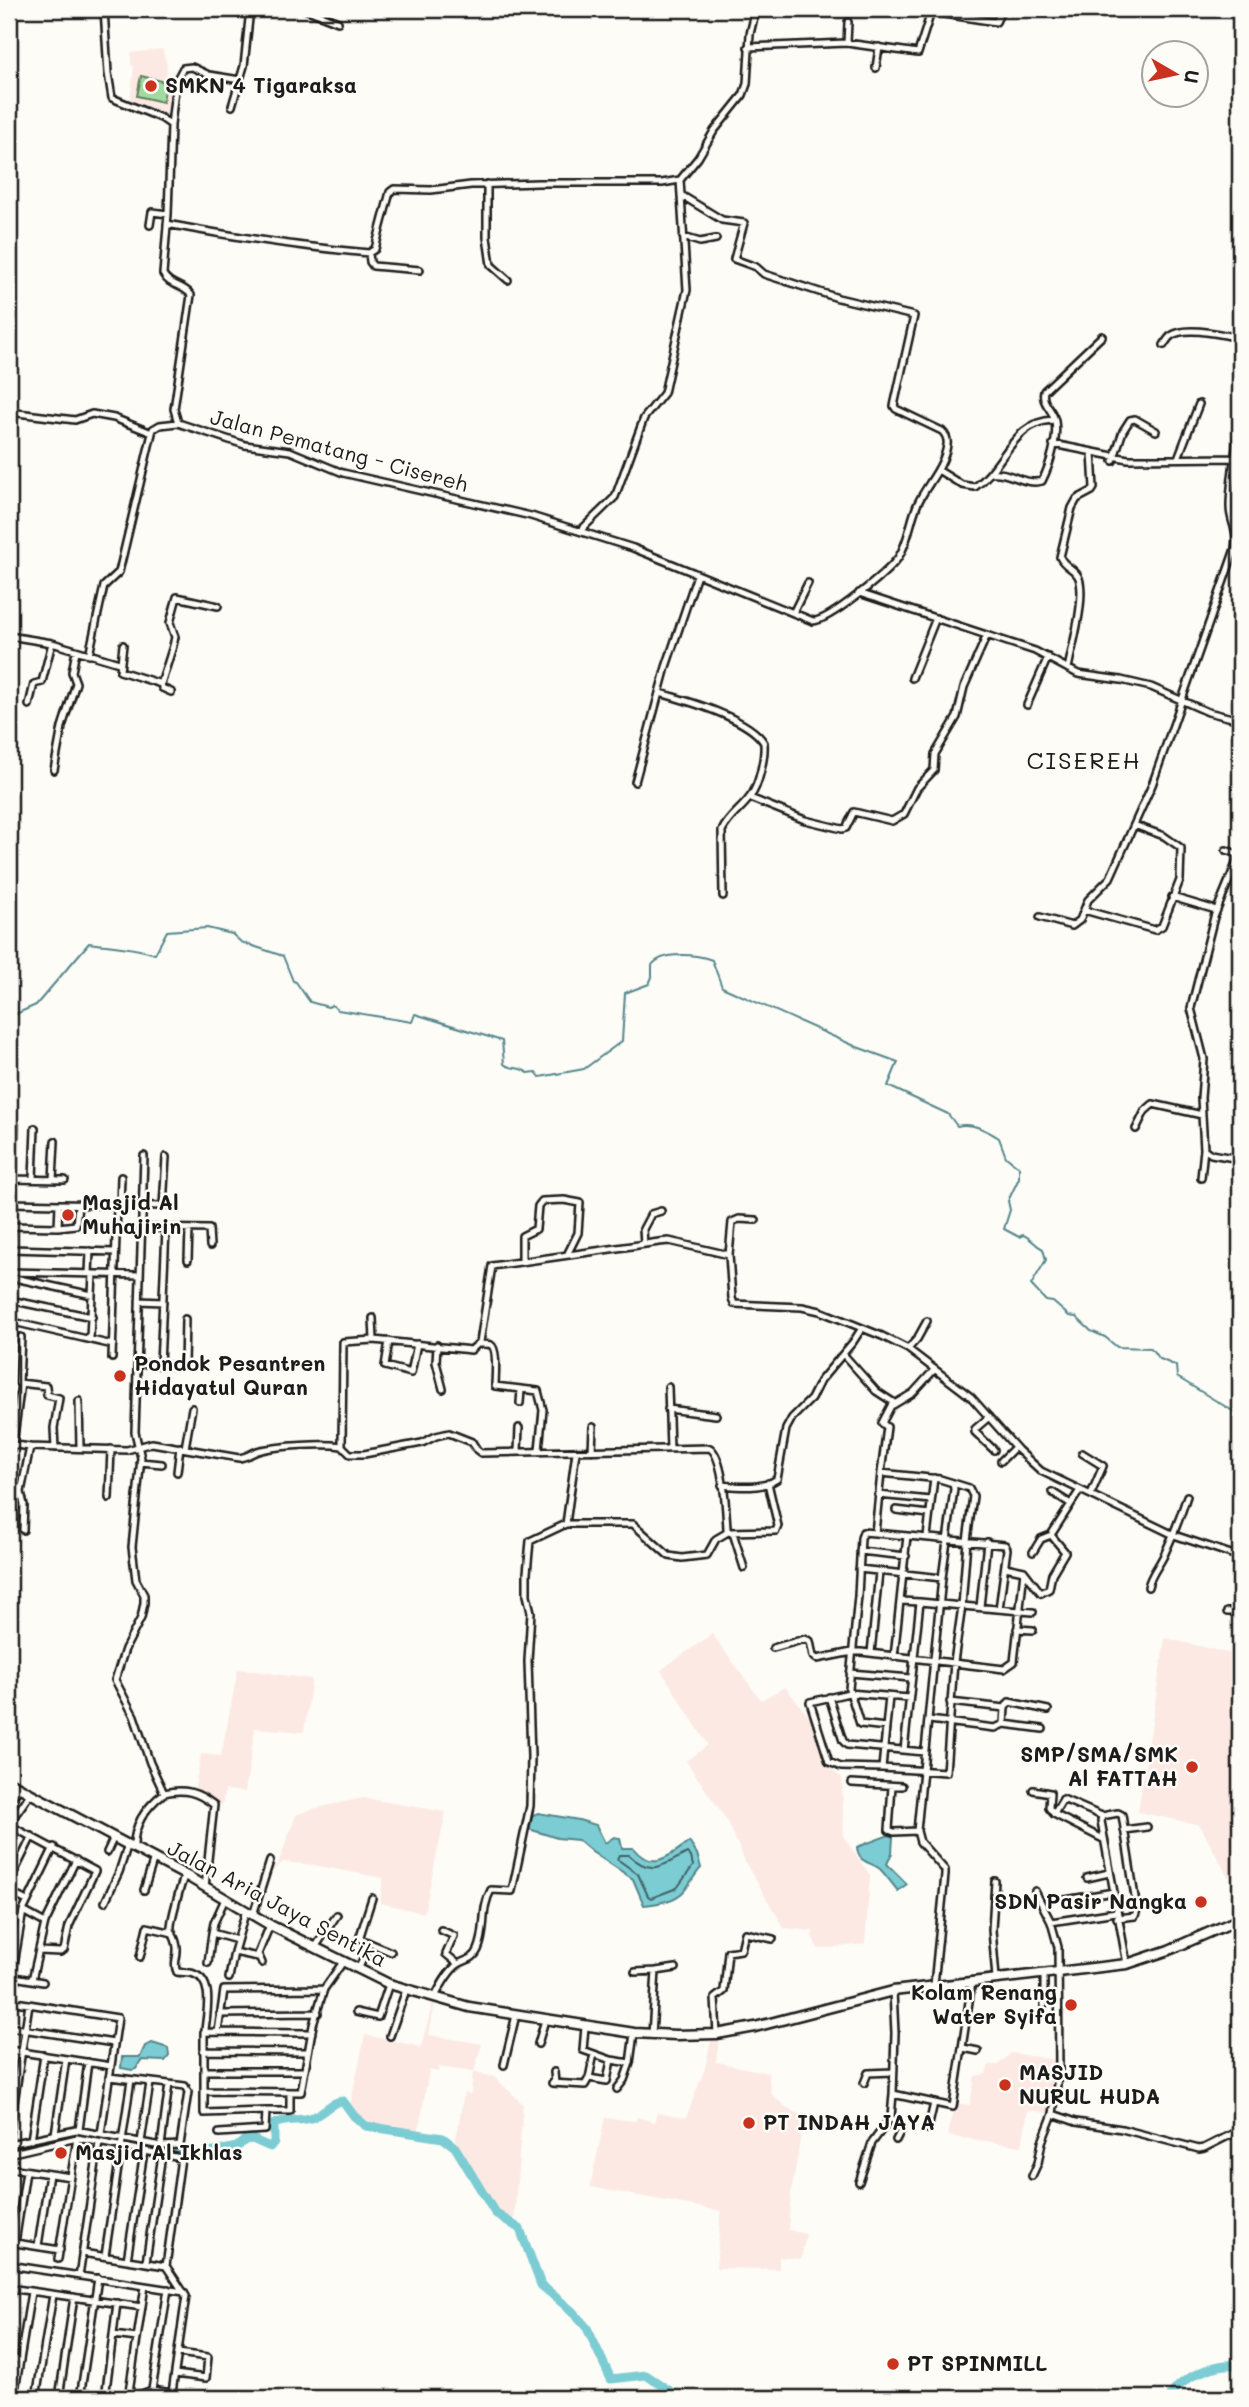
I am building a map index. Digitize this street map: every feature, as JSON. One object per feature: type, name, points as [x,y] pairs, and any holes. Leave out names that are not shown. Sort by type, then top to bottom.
[{"type":"street","points":[[104,9],[108,73],[113,98],[171,125]]},
{"type":"street","points":[[232,106],[240,80],[250,9]]},
{"type":"street","points":[[305,9],[338,22]]},
{"type":"street","points":[[240,80],[209,75],[192,66],[183,68],[176,81],[171,125],[167,224],[251,240],[369,253],[375,249],[390,192],[394,189],[431,190],[488,184],[662,183],[680,180],[743,95],[747,84],[748,47],[755,9]]},
{"type":"street","points":[[748,47],[847,43],[918,53],[931,12],[996,22],[1002,9]]},
{"type":"street","points":[[847,43],[848,22]]},
{"type":"street","points":[[876,68],[879,47]]},
{"type":"street","points":[[580,531],[615,497],[644,418],[664,393],[687,290],[680,180]]},
{"type":"street","points":[[488,184],[487,237],[491,265],[508,279]]},
{"type":"street","points":[[681,195],[716,217],[744,223],[734,259],[736,261],[756,267],[764,274],[838,298],[914,316],[894,406],[946,434],[947,446],[938,470],[919,501],[900,555],[859,593],[1048,657],[1078,674],[1152,687],[1208,712],[1240,720]]},
{"type":"street","points":[[150,225],[152,212],[168,215]]},
{"type":"street","name":"Jalan Pematang - Cisereh","points":[[167,224],[163,274],[168,282],[186,289],[191,295],[174,409],[178,423],[245,445],[290,451],[343,473],[531,516],[580,531],[646,553],[819,621],[859,593]]},
{"type":"street","points":[[683,237],[700,242],[716,239]]},
{"type":"street","points":[[369,253],[373,266],[420,270]]},
{"type":"street","points":[[1164,345],[1171,335],[1182,332],[1240,338]]},
{"type":"street","points":[[991,473],[997,472],[1032,483],[1040,482],[1053,444],[1055,420],[1044,400],[1044,391],[1102,336]]},
{"type":"street","points":[[1178,458],[1199,404]]},
{"type":"street","points":[[9,412],[75,420],[92,414],[114,418],[152,433]]},
{"type":"street","points":[[1040,917],[1072,926],[1080,919],[1088,900],[1110,878],[1152,785],[1237,541],[1237,530],[1230,515],[1230,507],[1231,475],[1240,413]]},
{"type":"street","points":[[1113,459],[1123,431],[1133,418],[1156,431]]},
{"type":"street","points":[[938,470],[972,489],[991,473],[1013,440],[1038,422],[1055,420]]},
{"type":"street","points":[[89,654],[104,586],[119,572],[152,433],[156,426],[178,423]]},
{"type":"street","points":[[1053,444],[1113,459],[1235,458]]},
{"type":"street","points":[[1068,669],[1080,586],[1075,571],[1062,562],[1060,557],[1072,508],[1077,499],[1094,488],[1093,453]]},
{"type":"street","points":[[635,782],[677,630],[697,575]]},
{"type":"street","points":[[793,613],[808,583]]},
{"type":"street","points":[[161,684],[175,637],[170,623],[177,597],[218,606]]},
{"type":"street","points":[[912,678],[936,618]]},
{"type":"street","points":[[750,798],[805,820],[842,829],[846,828],[854,813],[892,821],[900,817],[917,788],[934,771],[935,754],[957,717],[964,687],[987,635]]},
{"type":"street","points":[[9,636],[52,643],[119,663]]},
{"type":"street","points":[[29,705],[34,684],[43,680],[52,643]]},
{"type":"street","points":[[123,645],[119,663],[122,672],[161,684],[162,688],[171,692]]},
{"type":"street","points":[[54,771],[64,718],[76,685],[72,672],[76,651]]},
{"type":"street","points":[[1027,705],[1048,657]]},
{"type":"street","points":[[660,692],[715,710],[762,739],[764,743],[764,761],[750,798],[726,823],[722,831],[723,896]]},
{"type":"street","points":[[1084,910],[1155,930],[1163,926],[1180,880],[1181,848],[1164,836],[1134,825]]},
{"type":"street","points":[[1201,1178],[1205,1089],[1203,1052],[1192,1020],[1191,1008],[1216,910],[1240,855],[1226,850]]},
{"type":"street","points":[[1230,879],[1240,878]]},
{"type":"street","points":[[1172,897],[1216,910]]},
{"type":"street","points":[[1136,1129],[1145,1111],[1153,1104],[1202,1115]]},
{"type":"street","points":[[9,1306],[11,1179],[15,1125]]},
{"type":"street","points":[[33,1180],[35,1128]]},
{"type":"street","points":[[53,1180],[55,1140]]},
{"type":"street","points":[[1204,1149],[1211,1154],[1240,1159]]},
{"type":"street","points":[[144,1156],[135,1432],[140,1462],[132,1547],[136,1580],[144,1595],[144,1602],[141,1618],[125,1649],[115,1680],[134,1716],[150,1763],[164,1793]]},
{"type":"street","points":[[11,1203],[164,1206],[166,1157]]},
{"type":"street","points":[[113,1358],[121,1177]]},
{"type":"street","points":[[11,1179],[65,1180]]},
{"type":"street","points":[[522,1261],[522,1236],[536,1229],[538,1206],[542,1201],[564,1200],[580,1203],[578,1233],[567,1255]]},
{"type":"street","points":[[58,1227],[59,1204]]},
{"type":"street","points":[[10,1226],[76,1225],[78,1205]]},
{"type":"street","points":[[644,1244],[645,1223],[651,1213],[661,1211]]},
{"type":"street","points":[[756,1220],[739,1219],[732,1222],[729,1255],[734,1304],[811,1309],[835,1315],[908,1349],[971,1397],[1015,1447],[1041,1471],[1174,1535],[1240,1557]]},
{"type":"street","points":[[141,1228],[210,1229],[210,1246]]},
{"type":"street","points":[[160,1364],[166,1228]]},
{"type":"street","points":[[188,1260],[189,1229]]},
{"type":"street","points":[[479,1344],[491,1268],[494,1265],[669,1241],[729,1255]]},
{"type":"street","points":[[10,1250],[116,1252]]},
{"type":"street","points":[[90,1251],[90,1338]]},
{"type":"street","points":[[10,1274],[140,1275]]},
{"type":"street","points":[[10,1274],[92,1295]]},
{"type":"street","points":[[9,1297],[92,1317]]},
{"type":"street","points":[[139,1301],[163,1302]]},
{"type":"street","points":[[373,1318],[374,1340]]},
{"type":"street","points":[[138,1363],[184,1366],[185,1320]]},
{"type":"street","points":[[908,1349],[927,1321]]},
{"type":"street","points":[[9,1324],[90,1338],[113,1345]]},
{"type":"street","points":[[722,1485],[751,1487],[777,1479],[786,1430],[792,1418],[811,1399],[820,1381],[862,1328]]},
{"type":"street","points":[[9,1456],[21,1383],[21,1337]]},
{"type":"street","points":[[539,1450],[542,1403],[538,1391],[495,1386],[496,1354],[490,1344],[479,1344],[471,1350],[374,1340],[345,1341],[342,1344],[342,1446],[350,1454],[364,1454],[422,1443],[449,1433],[472,1442],[481,1453],[713,1449],[730,1532],[744,1568]]},
{"type":"street","points":[[389,1341],[386,1366],[411,1373],[416,1344]]},
{"type":"street","points":[[437,1345],[436,1362],[443,1389]]},
{"type":"street","points":[[843,1354],[876,1391],[893,1402],[893,1405]]},
{"type":"street","points":[[875,1533],[877,1495],[887,1427],[882,1423],[893,1405],[913,1393],[934,1370]]},
{"type":"street","points":[[21,1383],[46,1386],[47,1395],[58,1397],[54,1428],[55,1448]]},
{"type":"street","points":[[668,1387],[670,1449]]},
{"type":"street","points":[[520,1403],[521,1390]]},
{"type":"street","points":[[9,1397],[19,1398]]},
{"type":"street","points":[[79,1401],[80,1447]]},
{"type":"street","points":[[177,1472],[192,1408]]},
{"type":"street","points":[[668,1409],[716,1415]]},
{"type":"street","points":[[989,1417],[975,1432],[994,1450]]},
{"type":"street","points":[[592,1451],[593,1427]]},
{"type":"street","points":[[518,1451],[519,1428]]},
{"type":"street","points":[[11,1444],[111,1449],[138,1448],[152,1443],[244,1458],[259,1450],[342,1446]]},
{"type":"street","points":[[23,1530],[22,1492],[30,1447]]},
{"type":"street","points":[[1001,1461],[1015,1447]]},
{"type":"street","points":[[109,1498],[111,1449]]},
{"type":"street","points":[[566,1524],[576,1452]]},
{"type":"street","points":[[1082,1453],[1103,1466],[1091,1494]]},
{"type":"street","points":[[140,1462],[162,1464]]},
{"type":"street","points":[[880,1473],[934,1478],[969,1488],[973,1493],[950,1702],[946,1772],[841,1767],[829,1762],[811,1700],[849,1693],[909,1698]]},
{"type":"street","points":[[927,1537],[934,1478]]},
{"type":"street","points":[[435,1997],[457,1964],[472,1959],[477,1953],[482,1935],[483,1912],[491,1891],[512,1891],[530,1806],[528,1661],[531,1612],[527,1595],[530,1541],[566,1524],[636,1525],[669,1556],[682,1558],[707,1555],[716,1539],[730,1532],[768,1533],[778,1528],[768,1483]]},
{"type":"street","points":[[934,1985],[945,1870],[920,1842],[916,1831],[953,1483]]},
{"type":"street","points":[[1033,1552],[1041,1538],[1051,1535],[1080,1490]]},
{"type":"street","points":[[1052,1492],[1071,1504]]},
{"type":"street","points":[[877,1495],[931,1500]]},
{"type":"street","points":[[1148,1587],[1174,1535],[1187,1496]]},
{"type":"street","points":[[896,1510],[929,1514]]},
{"type":"street","points":[[886,1727],[860,1724],[849,1693],[862,1533],[1005,1545],[1007,1549],[999,1609]]},
{"type":"street","points":[[1004,1567],[1024,1571],[1041,1592],[1049,1589],[1052,1574],[1065,1552],[1051,1535]]},
{"type":"street","points":[[894,1657],[907,1536]]},
{"type":"street","points":[[979,1607],[987,1542]]},
{"type":"street","points":[[860,1551],[905,1556]]},
{"type":"street","points":[[859,1569],[942,1577]]},
{"type":"street","points":[[773,1648],[805,1639],[810,1641],[815,1658],[852,1652],[872,1653],[1004,1669],[1014,1662],[1024,1571]]},
{"type":"street","points":[[872,1653],[879,1572]]},
{"type":"street","points":[[901,1601],[1033,1612]]},
{"type":"street","points":[[904,1750],[920,1602]]},
{"type":"street","points":[[1227,1612],[1240,1612]]},
{"type":"street","points":[[1017,1629],[1033,1630]]},
{"type":"street","points":[[850,1673],[911,1678]]},
{"type":"street","points":[[829,1697],[845,1743],[924,1752]]},
{"type":"street","points":[[882,1768],[889,1697]]},
{"type":"street","points":[[950,1702],[1005,1708]]},
{"type":"street","points":[[1004,1724],[1005,1708],[1009,1702],[1048,1710]]},
{"type":"street","points":[[929,1720],[996,1728],[1004,1724],[1043,1729]]},
{"type":"street","name":"Jalan Aria Jaya Sentika","points":[[9,1782],[154,1858],[270,1925],[389,1984],[469,2007],[634,2033],[717,2034],[755,2027],[893,1991],[1127,1964],[1169,1950],[1240,1919]]},
{"type":"street","points":[[852,1783],[902,1786]]},
{"type":"street","points":[[892,1786],[889,1829],[894,1832],[916,1831]]},
{"type":"street","points":[[9,1799],[21,1788]]},
{"type":"street","points":[[1033,1790],[1049,1793],[1049,1808],[1054,1814],[1103,1839]]},
{"type":"street","points":[[105,1902],[131,1846],[141,1817],[164,1793],[192,1791],[214,1805],[205,1887]]},
{"type":"street","points":[[30,1793],[9,1825],[94,1868],[95,1875],[69,1926],[62,1952],[39,1951]]},
{"type":"street","points":[[1051,1922],[1117,1915],[1135,1916],[1137,1910],[1120,1814],[1102,1816],[1063,1799],[1054,1814]]},
{"type":"street","points":[[1102,1816],[1103,1839],[1127,1964]]},
{"type":"street","points":[[1124,1830],[1147,1827]]},
{"type":"street","points":[[9,1883],[32,1836]]},
{"type":"street","points":[[107,1852],[114,1838]]},
{"type":"street","points":[[43,1982],[10,1976],[23,1911],[54,1847]]},
{"type":"street","points":[[144,1890],[154,1858]]},
{"type":"street","points":[[32,1980],[45,1923],[76,1860]]},
{"type":"street","points":[[229,1978],[237,1940],[270,1861]]},
{"type":"street","points":[[1087,1878],[1109,1873]]},
{"type":"street","points":[[185,1875],[171,1923],[177,1949],[176,1972],[197,1975],[204,1982],[207,1991],[204,2113],[290,2111],[290,2092]]},
{"type":"street","points":[[995,1881],[992,1930],[996,1978]]},
{"type":"street","points":[[1032,2176],[1040,2159],[1042,2141],[1053,2114],[1059,2069],[1060,2006],[1058,1947],[1051,1922],[1035,1891]]},
{"type":"street","points":[[9,1892],[27,1901]]},
{"type":"street","points":[[1065,1900],[1114,1892]]},
{"type":"street","points":[[372,1898],[361,1939],[391,1952]]},
{"type":"street","points":[[208,1963],[214,1923],[225,1899]]},
{"type":"street","points":[[23,1911],[45,1923]]},
{"type":"street","points":[[316,1946],[337,1915]]},
{"type":"street","points":[[9,1918],[21,1920]]},
{"type":"street","points":[[234,1952],[260,1960],[270,1925]]},
{"type":"street","points":[[140,1957],[147,1927],[173,1933]]},
{"type":"street","points":[[441,1930],[454,1936],[446,1954],[457,1964]]},
{"type":"street","points":[[212,1933],[237,1940]]},
{"type":"street","points":[[717,2034],[715,1998],[725,1989],[728,1952],[741,1950],[745,1933],[773,1939]]},
{"type":"street","points":[[358,1970],[370,1943]]},
{"type":"street","points":[[204,2091],[302,2091],[312,2033],[324,1989],[343,1962]]},
{"type":"street","points":[[635,1972],[676,1968]]},
{"type":"street","points":[[652,2035],[656,1971]]},
{"type":"street","points":[[1044,1974],[1044,2005]]},
{"type":"street","points":[[893,2094],[953,2107],[972,1980]]},
{"type":"street","points":[[356,2012],[378,2017],[389,1984]]},
{"type":"street","points":[[218,2032],[225,1990],[324,1989]]},
{"type":"street","points":[[390,2036],[407,1990]]},
{"type":"street","points":[[859,2182],[872,2143],[891,2117],[895,2033],[893,1991]]},
{"type":"street","points":[[9,2001],[117,2017],[101,2134]]},
{"type":"street","points":[[9,2136],[29,2004]]},
{"type":"street","points":[[220,2014],[318,2012]]},
{"type":"street","points":[[504,2065],[516,2015]]},
{"type":"street","points":[[538,2044],[545,2020]]},
{"type":"street","points":[[9,2027],[114,2043]]},
{"type":"street","points":[[585,2027],[582,2049],[611,2060],[630,2063]]},
{"type":"street","points":[[205,2031],[312,2033]]},
{"type":"street","points":[[617,2089],[624,2080],[630,2063],[634,2033]]},
{"type":"street","points":[[963,2048],[978,2051]]},
{"type":"street","points":[[9,2050],[111,2066]]},
{"type":"street","points":[[204,2051],[308,2052]]},
{"type":"street","points":[[554,2072],[554,2083],[585,2085],[594,2054]]},
{"type":"street","points":[[31,2140],[44,2055]]},
{"type":"street","points":[[55,2134],[66,2059]]},
{"type":"street","points":[[589,2078],[607,2081],[611,2060]]},
{"type":"street","points":[[79,2130],[88,2062]]},
{"type":"street","points":[[204,2071],[304,2071]]},
{"type":"street","points":[[864,2083],[868,2073],[893,2072]]},
{"type":"street","points":[[9,2154],[77,2138],[99,2143],[180,2145],[188,2092],[185,2086],[110,2077]]},
{"type":"street","points":[[105,2256],[131,2080]]},
{"type":"street","points":[[141,2142],[150,2083]]},
{"type":"street","points":[[160,2146],[169,2084]]},
{"type":"street","points":[[928,2129],[934,2103]]},
{"type":"street","points":[[219,2133],[265,2130],[266,2111]]},
{"type":"street","points":[[1053,2114],[1076,2122],[1122,2129],[1199,2148],[1240,2130]]},
{"type":"street","points":[[891,2117],[901,2130],[896,2140]]},
{"type":"street","points":[[9,2144],[79,2130],[101,2134],[144,2152],[181,2159],[166,2266],[186,2296],[172,2393],[152,2390],[130,2398],[145,2286]]},
{"type":"street","points":[[58,2259],[77,2138]]},
{"type":"street","points":[[79,2276],[99,2143]]},
{"type":"street","points":[[127,2260],[144,2152]]},
{"type":"street","points":[[146,2262],[162,2155]]},
{"type":"street","points":[[9,2168],[71,2177]]},
{"type":"street","points":[[26,2171],[12,2243],[60,2250]]},
{"type":"street","points":[[38,2246],[49,2174]]},
{"type":"street","points":[[82,2253],[166,2266]]},
{"type":"street","points":[[9,2265],[184,2292]]},
{"type":"street","points":[[80,2398],[98,2278]]},
{"type":"street","points":[[9,2288],[142,2307]]},
{"type":"street","points":[[152,2390],[168,2289]]},
{"type":"street","points":[[16,2398],[31,2292]]},
{"type":"street","points":[[36,2398],[53,2295]]},
{"type":"street","points":[[59,2398],[74,2297]]},
{"type":"street","points":[[105,2398],[117,2303]]},
{"type":"street","points":[[113,2335],[137,2338]]},
{"type":"street","points":[[175,2374],[205,2379],[209,2359],[178,2353]]},
{"type":"street","points":[[9,2358],[20,2360]]},
{"type":"shaded area","name":"SMKN 4 Tigaraksa","points":[[162,49],[167,65],[166,77],[171,89],[169,119],[130,102],[134,67],[131,65],[131,53]]},
{"type":"shaded area","points":[[712,1634],[761,1700],[785,1687],[811,1719],[828,1767],[842,1778],[844,1838],[870,1875],[865,1944],[818,1949],[812,1936],[813,1931],[784,1928],[746,1864],[728,1822],[686,1761],[708,1745],[661,1670]]},
{"type":"shaded area","name":"SMP/SMA/SMK Al FATTAH","points":[[1165,1638],[1240,1656],[1240,1873],[1228,1877],[1200,1825],[1138,1812]]},
{"type":"shaded area","points":[[238,1669],[312,1679],[304,1732],[255,1728],[245,1792],[225,1790],[222,1805],[214,1805],[194,1792],[201,1754],[221,1756]]},
{"type":"shaded area","points":[[363,1798],[446,1812],[424,1913],[380,1903],[383,1878],[283,1862],[264,1878],[251,1917],[261,1877],[278,1864],[296,1815]]},
{"type":"shaded area","points":[[433,2002],[435,2003],[429,2035],[482,2044],[474,2072],[439,2067],[438,2072],[429,2070],[418,2134],[366,2125],[352,2113],[350,2106],[365,2035],[421,2047]]},
{"type":"shaded area","points":[[719,2040],[716,2062],[768,2073],[771,2094],[804,2117],[788,2230],[806,2234],[801,2259],[779,2257],[779,2269],[716,2268],[721,2211],[590,2187],[605,2118],[636,2121],[637,2117],[654,2122],[657,2113],[686,2118],[705,2068],[711,2041]]},
{"type":"shaded area","points":[[1011,2053],[1056,2060],[1049,2113],[1028,2110],[1022,2146],[948,2136],[954,2103],[970,2105],[975,2076],[986,2074],[989,2065],[998,2065]]},
{"type":"shaded area","points":[[473,2072],[494,2077],[523,2104],[514,2221],[497,2211],[455,2145],[464,2093],[471,2094]]},
{"type":"green space","points":[[141,76],[166,82],[163,102],[137,96]]},
{"type":"water","points":[[538,1813],[596,1825],[605,1843],[614,1837],[620,1838],[622,1848],[633,1848],[647,1859],[661,1859],[689,1842],[697,1854],[701,1868],[675,1898],[644,1905],[633,1879],[578,1840],[557,1838],[529,1829],[533,1815]]},
{"type":"water","points":[[889,1835],[893,1837],[892,1853],[887,1864],[907,1884],[898,1891],[880,1869],[862,1859],[857,1847]]},
{"type":"water","points":[[152,2043],[168,2048],[169,2056],[165,2061],[141,2060],[136,2069],[121,2068],[122,2057],[140,2057],[145,2046]]},
{"type":"waterway","points":[[9,1017],[36,1005],[89,943],[155,954],[167,931],[207,928],[232,934],[241,942],[283,956],[293,981],[310,1002],[328,1007],[332,1005],[338,1010],[412,1022],[415,1014],[502,1041],[504,1064],[528,1073],[536,1072],[540,1077],[584,1069],[622,1041],[625,993],[649,984],[652,965],[657,961],[664,957],[680,955],[712,960],[722,987],[857,1047],[898,1062],[888,1086],[948,1114],[957,1126],[973,1126],[999,1138],[1006,1157],[1019,1167],[1019,1178],[1008,1201],[1010,1210],[1004,1229],[1019,1237],[1023,1235],[1029,1238],[1043,1249],[1046,1260],[1031,1285],[1046,1301],[1053,1302],[1069,1316],[1076,1317],[1091,1331],[1105,1337],[1117,1347],[1151,1348],[1158,1358],[1176,1366],[1177,1377],[1240,1413]]},
{"type":"waterway","points":[[9,2149],[74,2133],[200,2155],[237,2147],[245,2140],[252,2139],[270,2147],[274,2142],[274,2124],[313,2117],[343,2101],[366,2126],[443,2138],[455,2147],[495,2213],[520,2229],[541,2285],[572,2311],[587,2328],[611,2379],[646,2375],[676,2395],[689,2398]]},
{"type":"waterway","points":[[1170,2398],[1181,2384],[1200,2372],[1221,2366],[1240,2366]]},
{"type":"place","name":"SMKN 4 Tigaraksa","points":[[151,86]]},
{"type":"place","name":"Masjid Al Muhajirin","points":[[68,1215]]},
{"type":"place","name":"Pondok Pesantren Hidayatul Quran","points":[[120,1376]]},
{"type":"place","name":"SMP/SMA/SMK Al FATTAH","points":[[1192,1767]]},
{"type":"place","name":"SDN Pasir Nangka","points":[[1201,1902]]},
{"type":"place","name":"Kolam Renang Water Syifa","points":[[1071,2005]]},
{"type":"place","name":"MASJID NURUL HUDA","points":[[1005,2085]]},
{"type":"place","name":"PT INDAH JAYA","points":[[749,2123]]},
{"type":"place","name":"Masjid Al Ikhlas","points":[[61,2153]]},
{"type":"place","name":"PT SPINMILL","points":[[893,2364]]},
{"type":"district","name":"CISEREH","points":[[1084,761]]}]
